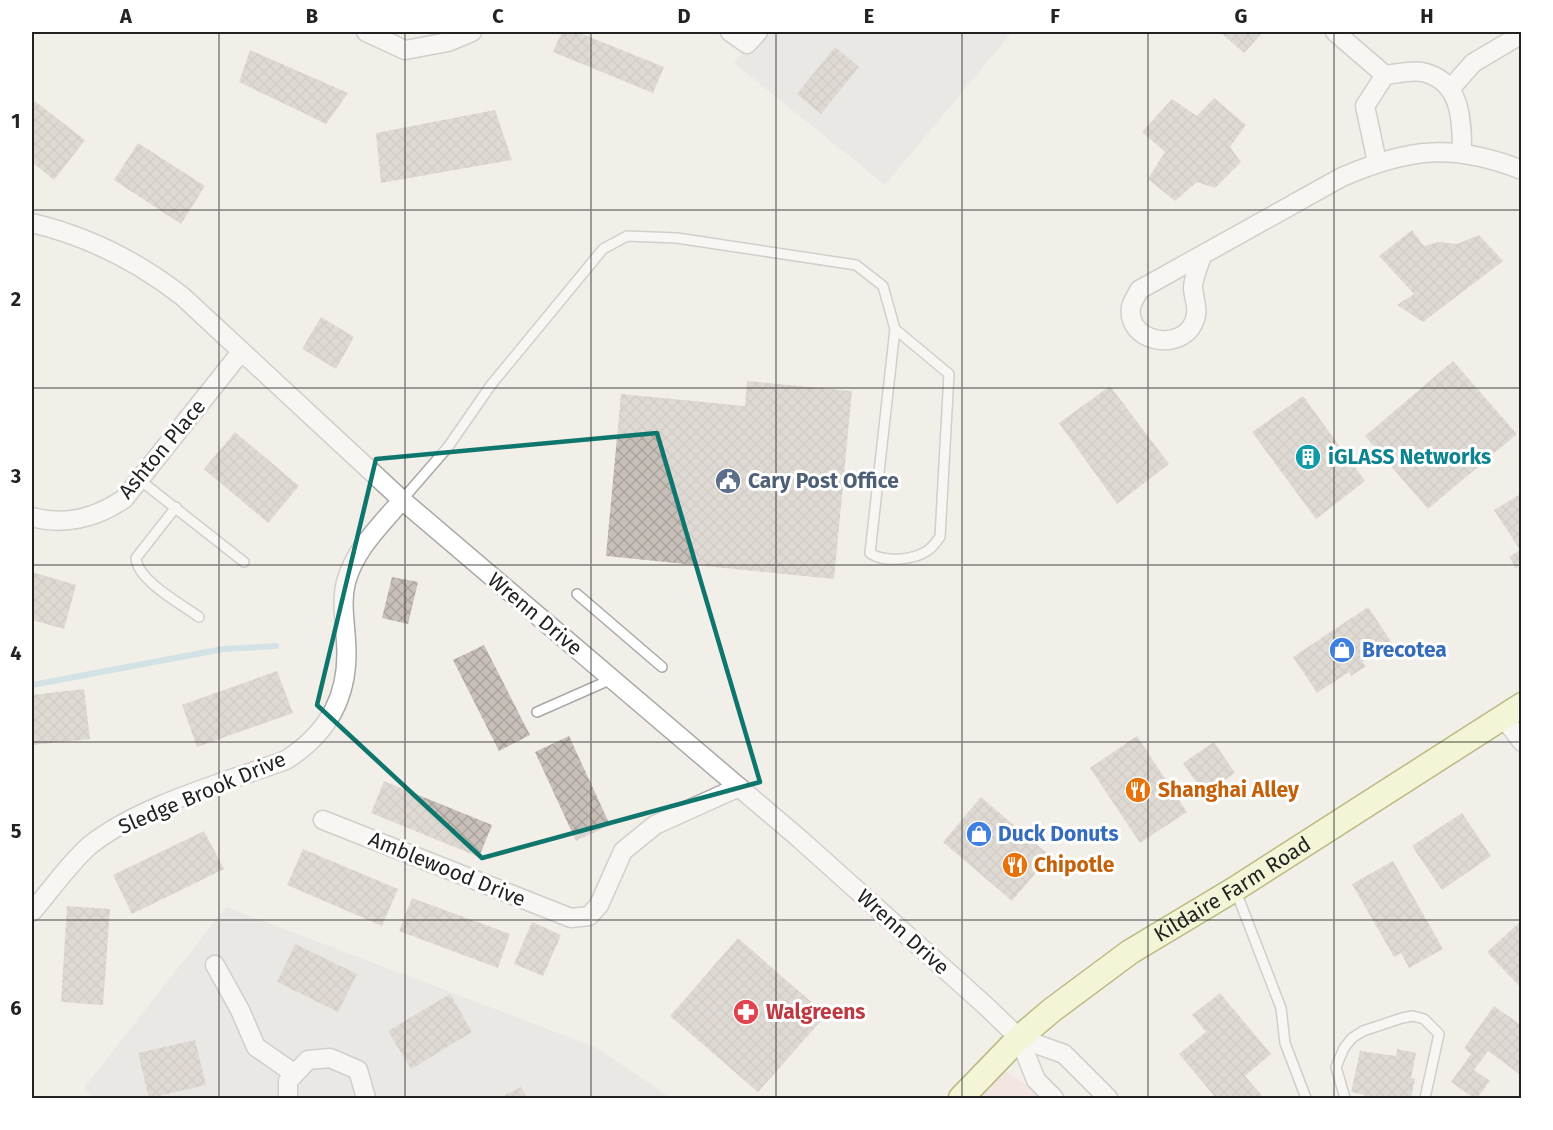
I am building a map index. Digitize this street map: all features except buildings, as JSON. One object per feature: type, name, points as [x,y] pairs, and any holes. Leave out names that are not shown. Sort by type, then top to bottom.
[{"type":"main road","name":"Kildaire Farm Road","points":[[961,1098],[1019,1038],[1052,1010],[1130,952],[1235,889],[1512,711]]},
{"type":"street","points":[[366,32],[405,50],[448,42],[472,32]]},
{"type":"street","points":[[730,32],[752,38]]},
{"type":"street","points":[[1335,32],[1385,75],[1421,71],[1451,88],[1458,105],[1462,152]]},
{"type":"street","points":[[1451,88],[1473,63],[1521,34]]},
{"type":"street","points":[[1377,162],[1365,106],[1385,75]]},
{"type":"street","points":[[1202,256],[1193,287],[1198,310],[1193,326],[1181,337],[1166,341],[1151,339],[1138,331],[1132,321],[1131,307],[1139,290],[1342,177],[1377,162],[1417,154],[1462,152],[1494,159],[1521,170]]},
{"type":"street","name":"Wrenn Drive","points":[[32,224],[102,246],[152,273],[182,296],[402,500],[739,787],[1019,1038]]},
{"type":"street","name":"Ashton Place","points":[[32,517],[46,521],[79,519],[111,508],[124,499],[141,481],[241,352]]},
{"type":"street","name":"Sledge Brook Drive","points":[[32,912],[88,847],[114,829],[156,808],[286,760],[309,742],[340,702],[347,677],[343,608],[350,567],[360,550],[402,500]]},
{"type":"street","points":[[1512,711],[1521,742]]},
{"type":"street","name":"Amblewood Drive","points":[[323,820],[571,918],[589,916],[599,905],[623,851],[655,825],[739,787]]},
{"type":"street","points":[[215,965],[256,1047],[295,1074]]},
{"type":"street","points":[[1019,1038],[1036,1080],[1054,1098]]},
{"type":"street","points":[[1019,1038],[1064,1054],[1108,1098]]},
{"type":"street","points":[[288,1098],[288,1081],[308,1060],[330,1058],[358,1070],[366,1098]]},
{"type":"lane","points":[[402,500],[448,447],[491,385],[603,249],[627,236],[677,238],[856,265],[883,286],[896,329],[870,553],[876,557],[911,558],[929,550],[940,537],[949,374],[896,329]]},
{"type":"lane","points":[[141,481],[244,562]]},
{"type":"lane","points":[[176,507],[136,558],[137,567],[145,577],[199,617]]},
{"type":"lane","points":[[577,594],[662,667]]},
{"type":"lane","points":[[537,712],[612,679]]},
{"type":"lane","points":[[1235,889],[1281,1008],[1285,1043],[1306,1098]]},
{"type":"lane","points":[[1345,1098],[1336,1067],[1344,1048],[1363,1031],[1413,1016],[1424,1019],[1438,1034],[1425,1098]]},
{"type":"highlighted area","points":[[657,433],[760,782],[482,858],[317,705],[376,459]]},
{"type":"shaded area","points":[[762,32],[1012,32],[885,185],[734,63]]},
{"type":"shaded area","points":[[226,907],[595,1047],[671,1098],[92,1098],[84,1088]]},
{"type":"shaded area","points":[[993,1063],[1042,1095],[1045,1098],[961,1098]]},
{"type":"waterway","points":[[32,685],[223,649],[276,646]]},
{"type":"place","name":"iGLASS Networks","points":[[1308,457]]},
{"type":"place","name":"Cary Post Office","points":[[728,481]]},
{"type":"place","name":"Brecotea","points":[[1342,650]]},
{"type":"place","name":"Shanghai Alley","points":[[1138,790]]},
{"type":"place","name":"Duck Donuts","points":[[979,834]]},
{"type":"place","name":"Chipotle","points":[[1015,865]]},
{"type":"place","name":"Walgreens","points":[[746,1012]]}]
